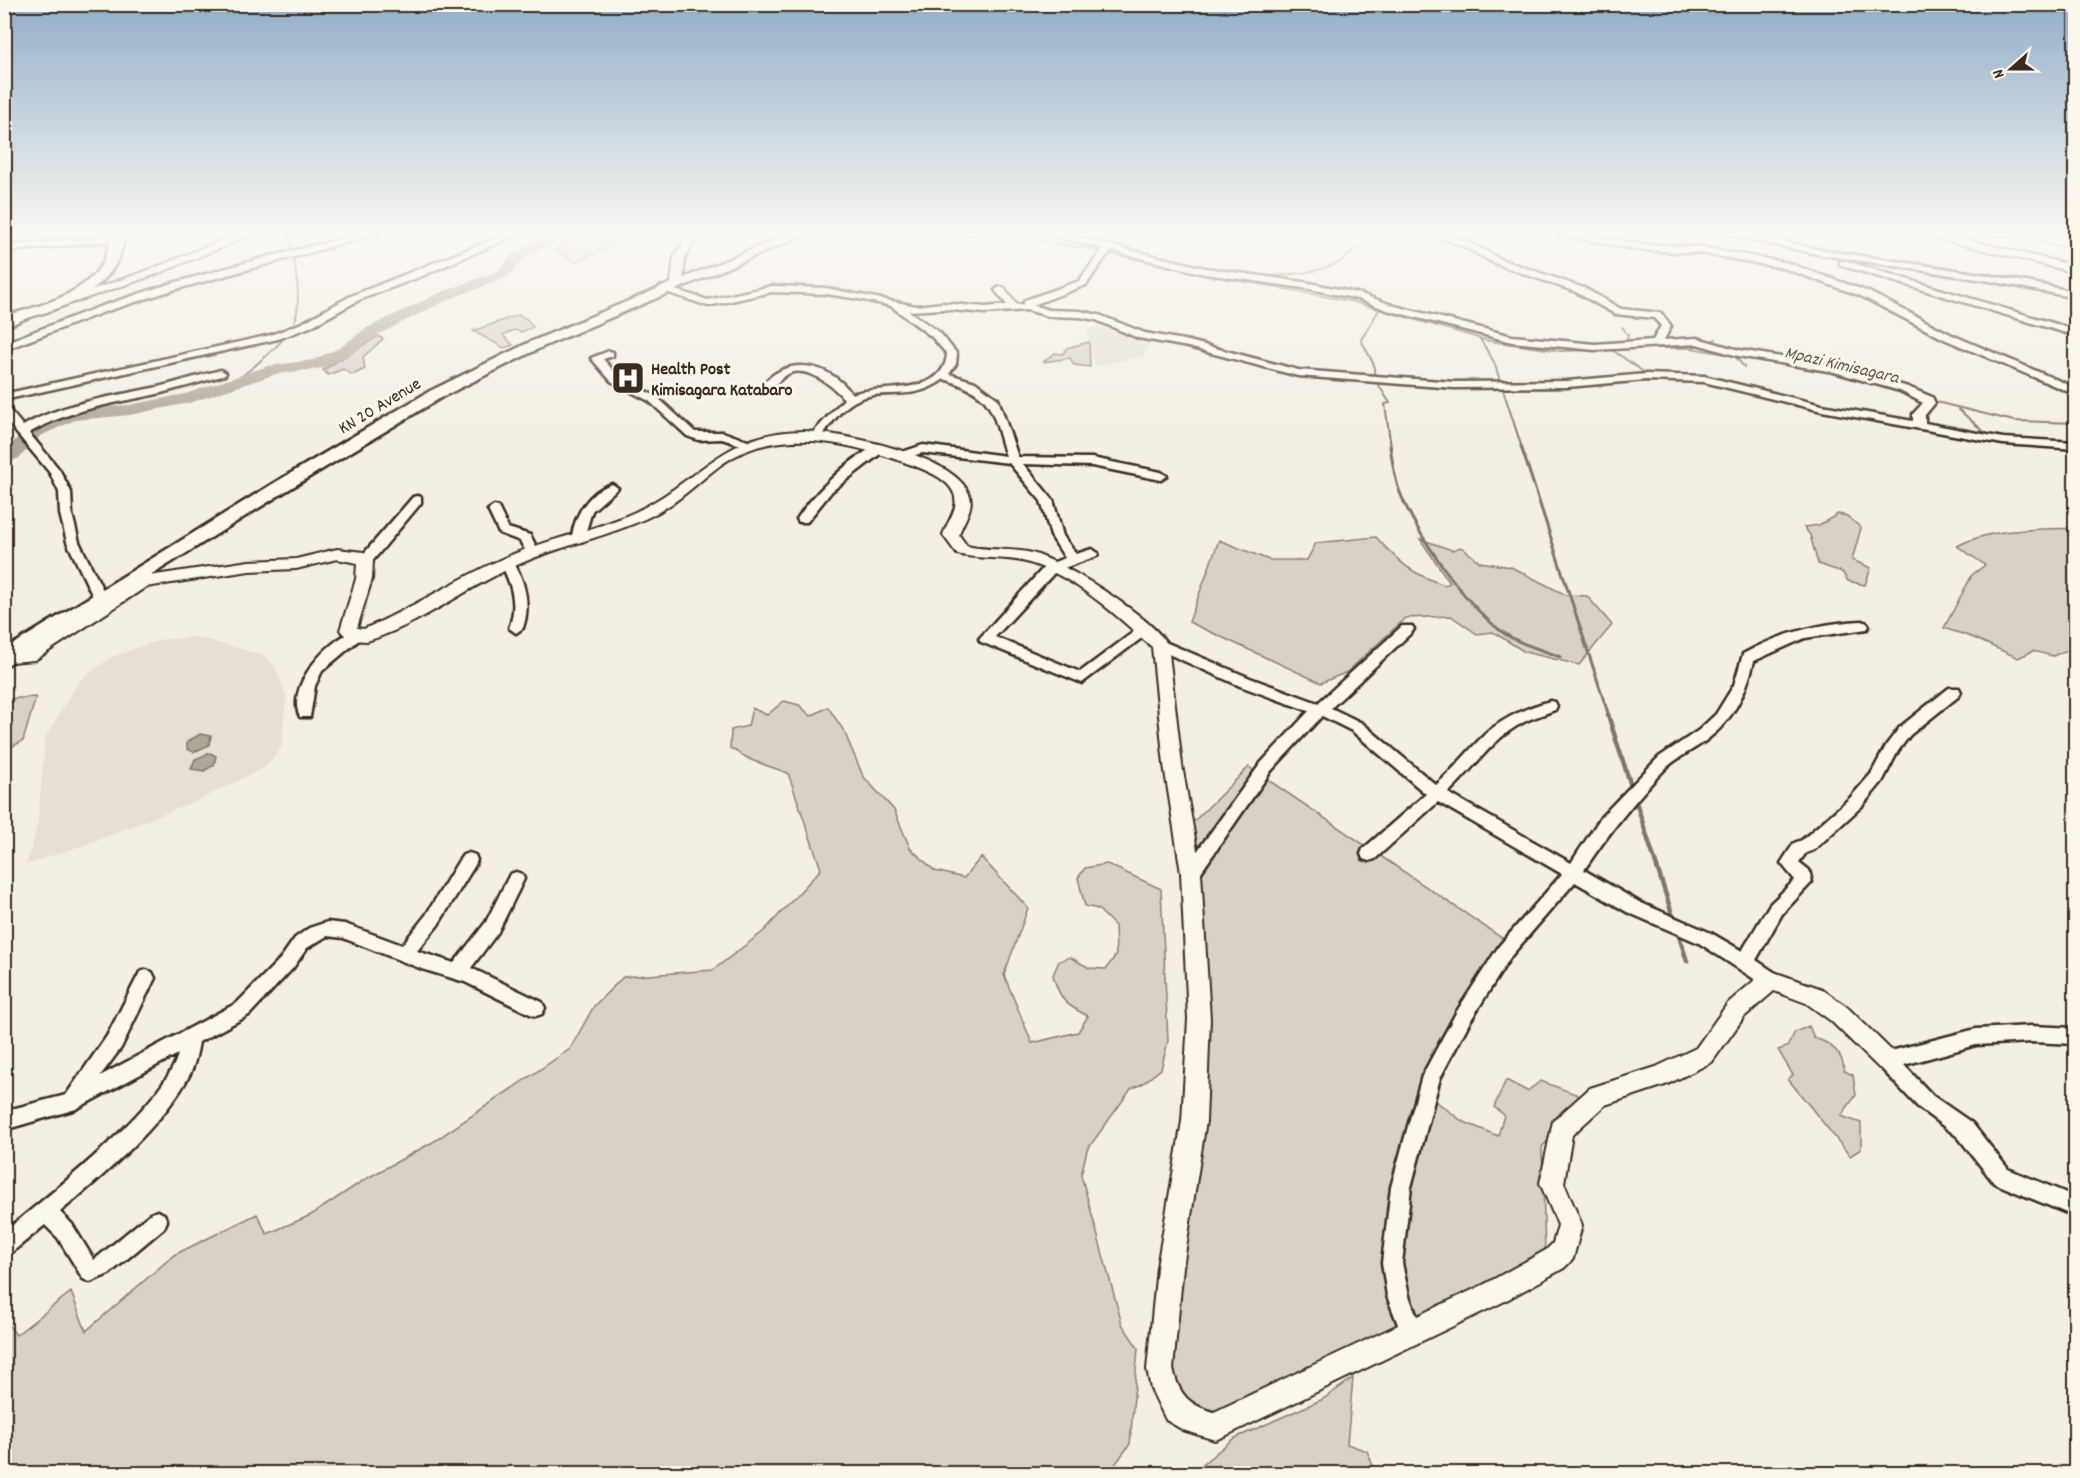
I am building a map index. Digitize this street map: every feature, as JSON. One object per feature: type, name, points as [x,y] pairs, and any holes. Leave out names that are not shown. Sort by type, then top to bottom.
[{"type":"main road","points":[[4,320],[22,316],[54,303]]},
{"type":"main road","name":"KN 20 Avenue","points":[[8,658],[428,398],[513,355],[631,303]]},
{"type":"street","points":[[4,347],[123,303]]},
{"type":"street","points":[[4,397],[274,337],[306,325],[346,303]]},
{"type":"street","points":[[889,303],[916,309],[936,306],[985,310],[1027,307],[1048,313],[1080,314],[1099,318],[1142,336],[1189,344],[1298,373],[1454,385],[1567,384],[1626,377],[1715,381],[1822,408],[2003,441],[2076,446]]},
{"type":"street","points":[[1010,303],[1014,308]]},
{"type":"street","points":[[1027,307],[1029,303]]},
{"type":"street","points":[[1378,303],[1448,324],[1512,339],[1595,347],[1696,341],[1738,353],[1835,369],[1898,387],[1928,399],[1929,403],[1919,414],[1919,425]]},
{"type":"street","points":[[1603,303],[1619,312],[1657,315],[1666,326],[1657,343]]},
{"type":"street","points":[[1882,303],[1948,337],[2076,392]]},
{"type":"street","points":[[1979,303],[2076,333]]},
{"type":"street","points":[[816,436],[850,399],[877,393],[911,392],[942,375],[952,360],[946,346],[894,304]]},
{"type":"street","points":[[4,325],[22,316]]},
{"type":"street","points":[[609,354],[596,358],[615,379],[653,399],[691,434],[699,437],[723,435],[750,444]]},
{"type":"street","points":[[768,385],[786,370],[796,368],[835,382],[850,399]]},
{"type":"street","points":[[22,432],[46,417],[69,407],[149,392],[221,373]]},
{"type":"street","points":[[942,375],[971,384],[994,401],[1013,460],[1047,500],[1057,536],[1072,558]]},
{"type":"street","points":[[4,410],[49,462],[65,492],[66,514],[73,542],[101,600]]},
{"type":"street","points":[[305,713],[304,698],[313,670],[332,652],[355,636],[368,635],[384,628],[534,552],[578,538],[652,509],[723,459],[750,444],[780,437],[816,436],[899,454],[954,482],[963,496],[963,507],[951,535],[962,550],[982,555],[1023,556],[1052,568],[1098,594],[1160,645],[1245,682],[1320,709],[1357,727],[1437,794],[1633,908],[1705,938],[1771,980],[1814,996],[1839,1014],[1926,1102],[1965,1130],[2001,1176],[2076,1207]]},
{"type":"street","points":[[803,519],[819,496],[840,476],[880,449]]},
{"type":"street","points":[[899,454],[923,449],[1013,460],[1092,462],[1161,476]]},
{"type":"street","points":[[578,538],[581,518],[586,509],[612,488]]},
{"type":"street","points":[[365,561],[417,500]]},
{"type":"street","points":[[494,510],[501,529],[507,534],[525,538],[534,552]]},
{"type":"street","points":[[1092,553],[1072,558],[1052,568],[986,639],[1082,678],[1144,631]]},
{"type":"street","points":[[8,658],[29,656],[112,604],[142,582],[249,566],[296,564],[337,554],[359,556],[365,561],[366,571],[349,615],[348,630],[355,636]]},
{"type":"street","points":[[508,564],[520,591],[521,611],[516,628]]},
{"type":"street","points":[[1412,1332],[1398,1296],[1392,1263],[1401,1187],[1431,1076],[1463,1017],[1499,960],[1528,922],[1574,872],[1607,822],[1665,761],[1704,734],[1721,718],[1741,686],[1748,658],[1772,643],[1826,626],[1862,626]]},
{"type":"street","points":[[1191,873],[1266,767],[1320,709],[1407,629]]},
{"type":"street","points":[[1160,645],[1173,765],[1191,873],[1198,1008],[1195,1100],[1164,1312],[1160,1369],[1164,1389],[1176,1410],[1193,1420],[1215,1426],[1494,1293],[1562,1253],[1570,1225],[1552,1183],[1562,1129],[1598,1096],[1660,1076],[1704,1055],[1736,1010],[1771,980]]},
{"type":"street","points":[[1745,962],[1776,909],[1804,882],[1805,878],[1789,862],[1800,848],[1808,845],[1856,802],[1877,778],[1892,748],[1905,731],[1954,692]]},
{"type":"street","points":[[1369,854],[1437,794],[1494,735],[1518,718],[1550,706]]},
{"type":"street","points":[[406,954],[432,920],[454,878],[469,860]]},
{"type":"street","points":[[458,971],[492,927],[516,879]]},
{"type":"street","points":[[4,1121],[69,1103],[159,1052],[243,1009],[287,963],[301,943],[315,933],[327,929],[345,931],[458,971],[536,1008]]},
{"type":"street","points":[[69,1103],[114,1042],[146,978]]},
{"type":"street","points":[[1887,1061],[1976,1037],[2031,1034],[2076,1036]]},
{"type":"street","points":[[4,1246],[110,1155],[174,1084],[184,1067],[191,1037]]},
{"type":"street","points":[[46,1212],[65,1231],[90,1272],[102,1267],[157,1221]]},
{"type":"shaded area","points":[[518,315],[527,319],[533,327],[521,332],[514,330],[503,335],[513,345],[504,348],[473,331]]},
{"type":"shaded area","points":[[1105,325],[1150,342],[1143,356],[1095,366],[1086,329]]},
{"type":"shaded area","points":[[378,336],[383,339],[363,357],[365,369],[352,375],[343,369],[328,375],[323,370]]},
{"type":"shaded area","points":[[1089,342],[1090,367],[1074,365],[1070,358],[1043,362],[1055,353],[1063,354],[1067,348]]},
{"type":"shaded area","points":[[1838,514],[1847,516],[1861,528],[1852,560],[1871,568],[1865,585],[1848,581],[1842,572],[1818,564],[1810,535],[1804,527],[1819,525]]},
{"type":"shaded area","points":[[2075,528],[2075,647],[2053,656],[2033,651],[2018,658],[1974,638],[1944,628],[1972,575],[1985,565],[1957,546],[2000,532]]},
{"type":"shaded area","points":[[1376,537],[1407,567],[1434,581],[1445,585],[1450,583],[1420,539],[1452,550],[1461,547],[1480,562],[1511,567],[1566,595],[1587,596],[1612,625],[1579,665],[1525,652],[1493,632],[1477,634],[1451,616],[1406,618],[1347,672],[1321,683],[1189,622],[1219,540],[1269,560],[1307,560],[1316,543]]},
{"type":"shaded area","points":[[195,637],[263,655],[275,666],[286,697],[281,748],[265,767],[203,798],[98,840],[27,864],[38,822],[45,738],[79,681],[110,658],[159,640]]},
{"type":"shaded area","points":[[36,697],[23,741],[13,746],[8,736],[5,737],[5,699]]},
{"type":"shaded area","points":[[784,701],[799,705],[811,716],[828,707],[844,731],[863,776],[894,810],[910,848],[935,871],[964,878],[981,857],[1028,908],[1004,975],[1032,1043],[1078,1032],[1088,1016],[1069,1005],[1058,991],[1053,975],[1059,961],[1070,957],[1089,968],[1106,969],[1116,955],[1115,926],[1098,909],[1085,906],[1078,878],[1085,868],[1107,864],[1161,889],[1168,1041],[1161,1069],[1142,1084],[1131,1089],[1087,1150],[1081,1175],[1122,1324],[1138,1348],[1130,1444],[1109,1473],[5,1473],[5,1320],[16,1335],[71,1292],[86,1331],[174,1255],[257,1214],[267,1234],[311,1215],[364,1180],[433,1142],[570,1049],[594,1006],[623,977],[713,970],[764,931],[821,869],[788,773],[751,760],[730,748],[731,730],[748,726],[752,708],[767,715]]},
{"type":"shaded area","points":[[200,734],[211,736],[209,745],[194,752],[187,749],[187,742]]},
{"type":"shaded area","points":[[210,753],[216,756],[214,765],[204,771],[191,769],[195,759]]},
{"type":"shaded area","points":[[1249,767],[1515,947],[1483,991],[1433,1099],[1462,1121],[1498,1136],[1504,1115],[1494,1107],[1506,1080],[1527,1091],[1541,1081],[1586,1098],[1542,1147],[1545,1253],[1536,1264],[1215,1415],[1185,1408],[1169,1380],[1205,1077],[1186,829]]},
{"type":"shaded area","points":[[1809,1026],[1814,1038],[1825,1042],[1835,1050],[1842,1059],[1844,1071],[1853,1075],[1856,1095],[1841,1116],[1861,1123],[1861,1149],[1850,1156],[1788,1079],[1793,1075],[1778,1050],[1787,1047],[1795,1032]]},
{"type":"shaded area","points":[[1353,1378],[1347,1444],[1367,1451],[1376,1473],[1192,1473],[1233,1439],[1323,1399]]},
{"type":"waterway","points":[[236,381],[287,334],[296,317],[298,303]]},
{"type":"waterway","points":[[4,459],[13,454],[34,432],[72,415],[129,410],[189,398],[274,369],[317,365],[347,350],[371,332],[430,303]]},
{"type":"waterway","name":"Mpazi Kimisagara","points":[[1357,303],[1489,341],[1561,351],[1598,350]]},
{"type":"waterway","points":[[1379,310],[1361,340],[1374,365],[1374,378],[1390,403],[1385,404],[1391,448]]},
{"type":"waterway","points":[[1622,327],[1628,335],[1625,345]]},
{"type":"waterway","points":[[1480,339],[1494,362],[1522,448]]},
{"type":"waterway","points":[[1691,348],[1716,339]]},
{"type":"waterway","name":"Mpazi Kimisagara","points":[[1623,348],[1691,348]]},
{"type":"waterway","name":"Mpazi Kimisagara","points":[[1691,348],[1834,373],[1910,395]]},
{"type":"waterway","points":[[1611,349],[1645,373]]},
{"type":"waterway","points":[[1735,356],[1744,367]]},
{"type":"waterway","points":[[1803,362],[1814,358]]},
{"type":"waterway","name":"Mpazi Kimisagara","points":[[1932,401],[2014,421],[2076,423]]},
{"type":"waterway","points":[[1958,409],[1990,437]]},
{"type":"waterway","points":[[1390,446],[1398,487],[1405,504],[1415,524],[1457,585],[1487,619],[1508,636],[1560,657]]},
{"type":"waterway","points":[[1521,446],[1609,716]]},
{"type":"waterway","points":[[1608,715],[1632,789]]},
{"type":"waterway","points":[[1635,799],[1674,920]]},
{"type":"waterway","points":[[1677,930],[1687,961]]},
{"type":"place","name":"Health Post Kimisagara Katabaro","points":[[628,378]]}]
